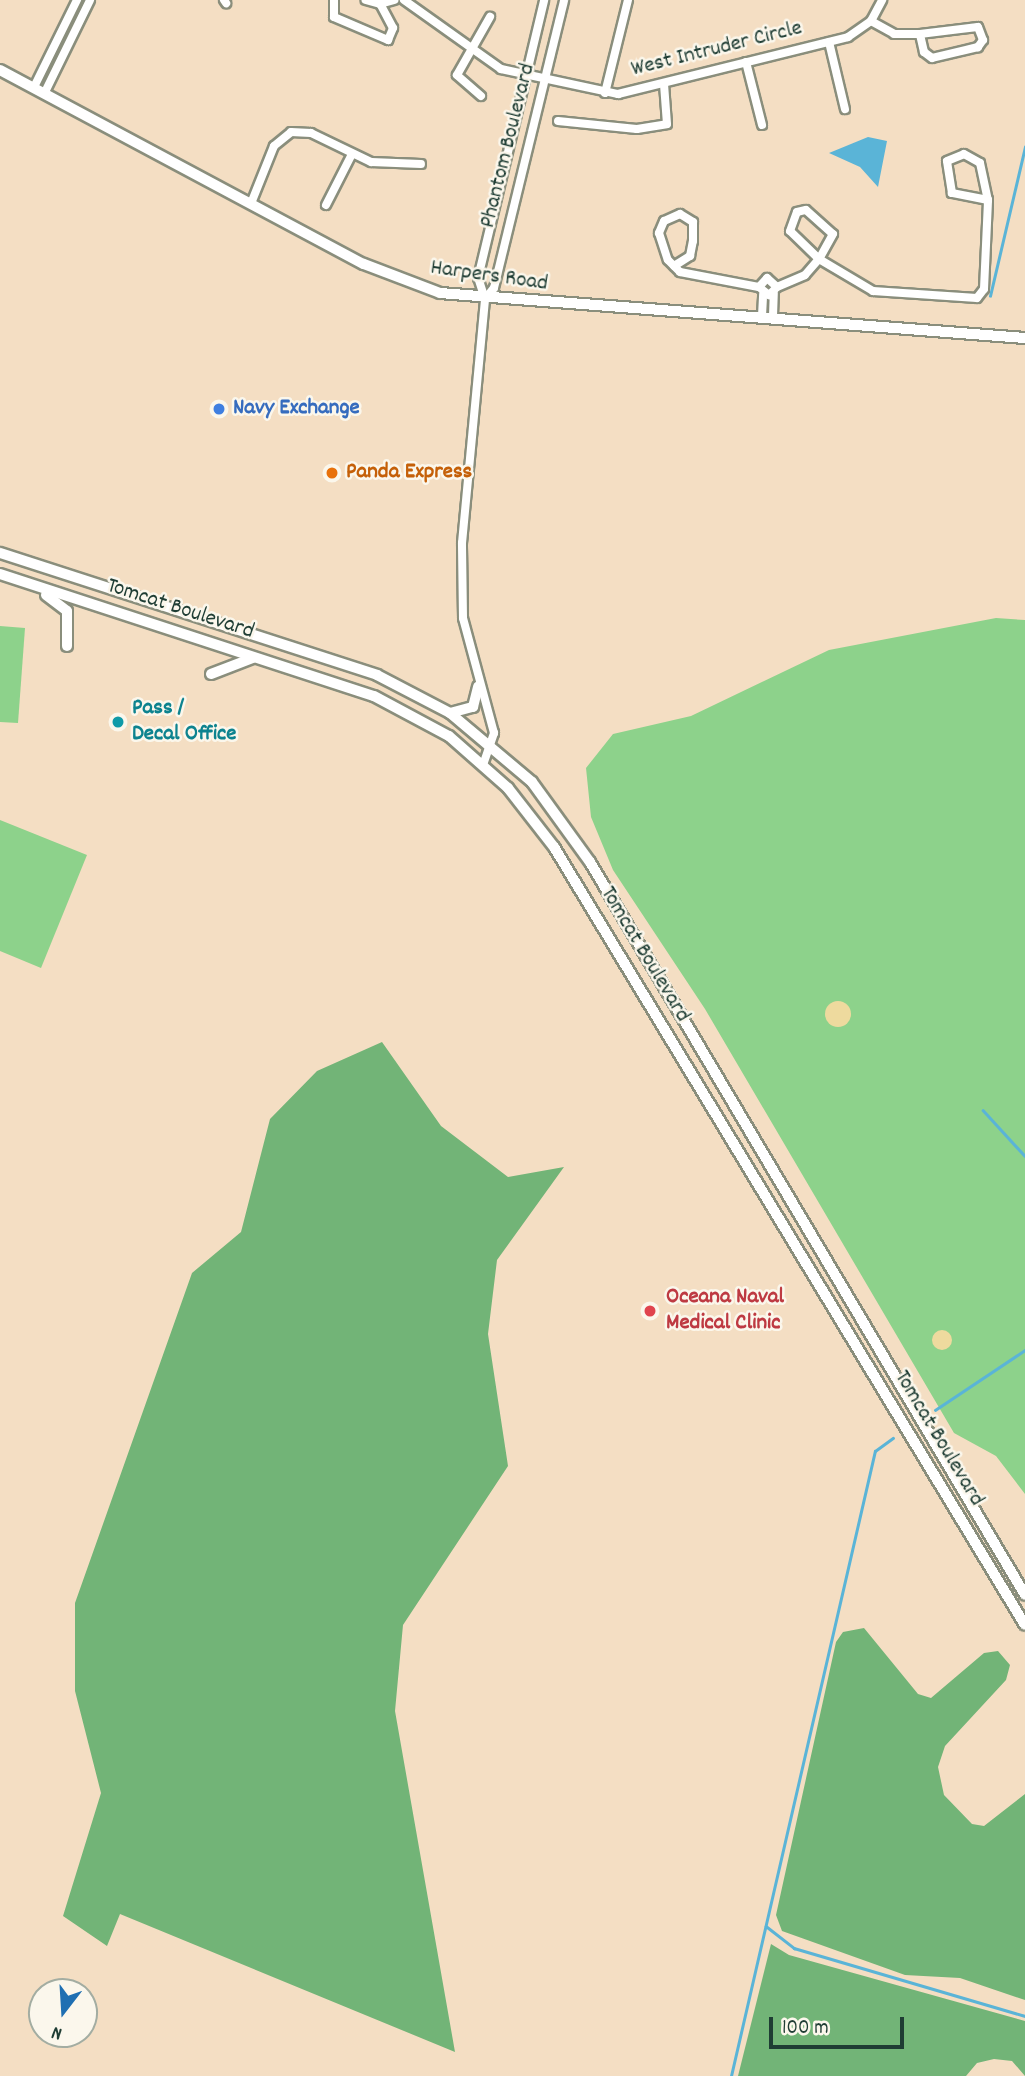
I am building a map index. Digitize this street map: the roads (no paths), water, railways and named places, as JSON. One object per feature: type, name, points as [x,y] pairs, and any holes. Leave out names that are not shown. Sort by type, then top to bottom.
[{"type":"main road","name":"Tomcat Boulevard","points":[[0,553],[377,675],[450,713],[493,746],[532,782],[590,862],[1025,1595]]},
{"type":"main road","points":[[4,576],[67,611],[67,646]]},
{"type":"main road","name":"Tomcat Boulevard","points":[[4,576],[374,696],[449,736],[483,765],[554,847],[1025,1625]]},
{"type":"main road","points":[[211,674],[235,660],[259,657]]},
{"type":"main road","points":[[450,713],[473,707],[478,687]]},
{"type":"street","points":[[35,85],[77,0]]},
{"type":"street","points":[[46,90],[90,0]]},
{"type":"street","points":[[334,0],[334,17],[384,42],[393,28],[380,4]]},
{"type":"street","points":[[366,0],[380,4],[394,0]]},
{"type":"street","name":"West Intruder Circle","points":[[404,0],[471,50],[525,75],[605,93],[664,84],[829,42],[871,21]]},
{"type":"street","name":"Phantom Boulevard","points":[[493,746],[463,618],[462,543],[485,299],[478,278],[544,0]]},
{"type":"street","name":"Phantom Boulevard","points":[[485,299],[494,288],[564,0]]},
{"type":"street","points":[[605,93],[628,0]]},
{"type":"street","points":[[882,0],[871,21],[894,34],[920,34],[978,27],[983,40],[932,58],[920,34]]},
{"type":"street","points":[[481,96],[457,78],[490,17]]},
{"type":"street","points":[[829,42],[845,109]]},
{"type":"street","points":[[746,62],[762,125]]},
{"type":"street","name":"Harpers Road","points":[[0,70],[46,90],[414,286],[485,299],[768,316],[1025,338]]},
{"type":"street","points":[[558,121],[637,129],[667,124],[664,84]]},
{"type":"street","points":[[252,201],[274,146],[291,132],[311,133],[352,155],[421,164]]},
{"type":"street","points":[[674,266],[690,257],[693,241],[692,222],[680,214],[660,227],[674,266],[689,276],[761,290],[776,290],[805,275],[818,259],[832,228],[801,210],[790,231],[818,259],[863,289],[977,298],[984,289],[988,200],[976,158],[964,154],[947,161],[952,193],[988,200]]},
{"type":"street","points":[[326,205],[352,155]]},
{"type":"street","points":[[761,290],[770,278],[776,290],[768,316]]},
{"type":"street","points":[[761,290],[768,316]]},
{"type":"street","points":[[483,765],[493,746]]},
{"type":"water","points":[[868,137],[887,141],[878,187],[860,167],[829,153]]},
{"type":"waterway","points":[[990,296],[1025,147]]},
{"type":"waterway","points":[[983,1110],[1025,1156]]},
{"type":"waterway","points":[[935,1410],[1025,1350]]},
{"type":"waterway","points":[[731,2076],[875,1451],[893,1438]]},
{"type":"waterway","points":[[766,1926],[794,1948],[1025,2016]]},
{"type":"place","name":"Navy Exchange","points":[[219,409]]},
{"type":"place","name":"Panda Express","points":[[332,473]]},
{"type":"place","name":"Pass / Decal Office","points":[[118,722]]},
{"type":"place","name":"Oceana Naval Medical Clinic","points":[[650,1311]]}]
